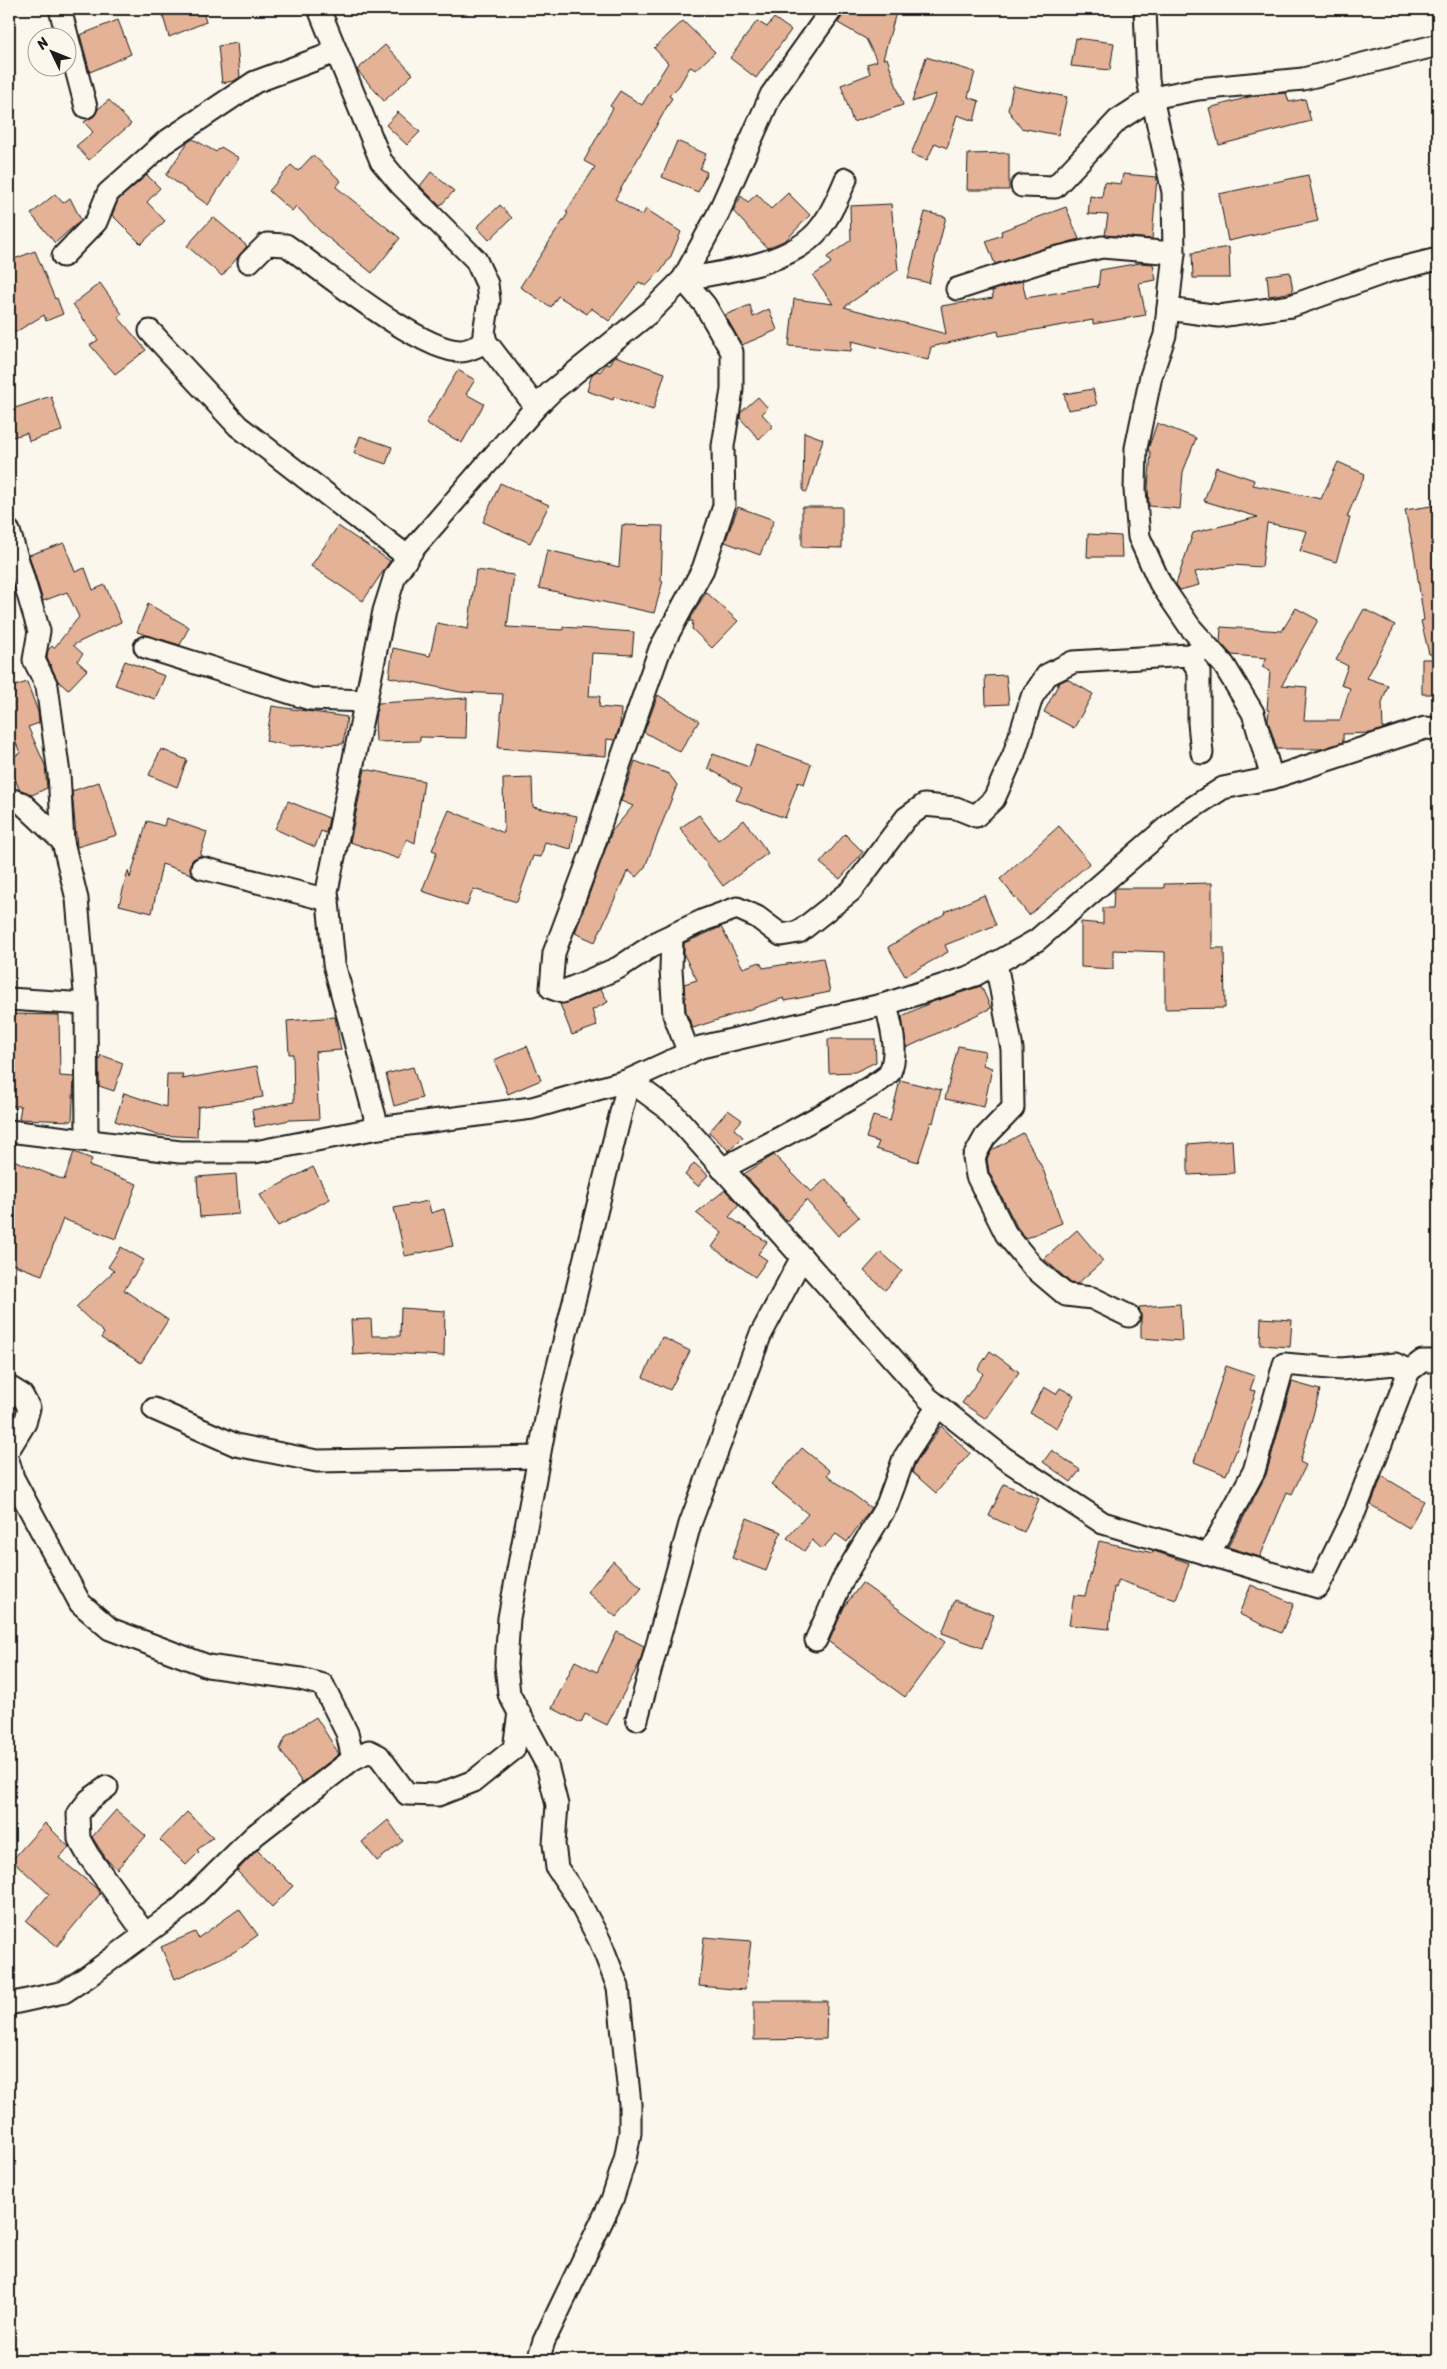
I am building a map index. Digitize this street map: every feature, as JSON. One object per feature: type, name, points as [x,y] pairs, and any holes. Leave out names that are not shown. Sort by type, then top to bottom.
[{"type":"street","points":[[60,9],[86,107]]},
{"type":"street","points":[[319,9],[381,160],[401,185],[476,260],[487,284],[489,300],[484,333],[486,342],[536,407]]},
{"type":"street","points":[[378,1128],[334,964],[327,891],[384,611],[395,576],[408,557],[536,407],[552,391],[649,312],[684,279],[718,216],[771,95],[832,9]]},
{"type":"street","points":[[1145,9],[1148,80],[1173,192],[1174,253],[1165,335],[1149,386],[1136,448],[1135,490],[1139,536],[1160,583],[1190,627],[1199,652],[1199,723],[1202,753]]},
{"type":"street","points":[[1022,186],[1055,187],[1118,120],[1152,98],[1198,89],[1303,79],[1438,45]]},
{"type":"street","points":[[63,256],[96,222],[108,193],[164,142],[254,82],[336,52]]},
{"type":"street","points":[[684,279],[748,268],[800,247],[821,228],[846,179]]},
{"type":"street","points":[[249,262],[267,244],[286,245],[403,329],[445,349],[462,351],[486,342]]},
{"type":"street","points":[[957,289],[1050,259],[1102,247],[1174,253]]},
{"type":"street","points":[[1168,309],[1219,316],[1291,306],[1389,271],[1438,259]]},
{"type":"street","points":[[684,279],[705,305],[732,352],[732,390],[722,446],[724,506],[703,569],[657,658],[620,762],[592,851],[554,953],[551,988],[562,992],[610,971],[672,935],[704,920],[737,908],[757,917],[781,935],[799,932],[851,890],[906,818],[924,805],[956,808],[976,816],[994,799],[1014,754],[1032,697],[1047,675],[1073,662],[1199,652],[1224,665],[1253,713],[1272,778]]},
{"type":"street","points":[[150,332],[238,426],[408,557]]},
{"type":"street","points":[[9,532],[39,631],[34,660],[47,686],[59,774],[63,842],[77,899],[86,1004],[87,1140]]},
{"type":"street","points":[[145,647],[310,699],[366,701]]},
{"type":"street","points":[[9,1131],[180,1152],[255,1152],[378,1128],[532,1108],[629,1080],[701,1047],[886,1004],[975,975],[1037,940],[1181,815],[1223,788],[1272,778],[1425,728],[1438,729]]},
{"type":"street","points":[[9,799],[22,803],[63,842]]},
{"type":"street","points":[[202,868],[328,900]]},
{"type":"street","points":[[672,935],[671,969],[674,1015],[689,1053]]},
{"type":"street","points":[[996,963],[1012,1049],[1013,1108],[985,1137],[974,1156],[977,1176],[1006,1234],[1032,1267],[1066,1295],[1092,1298],[1129,1316]]},
{"type":"street","points":[[9,999],[86,1004]]},
{"type":"street","points":[[722,1169],[858,1095],[889,1074],[896,1054],[886,1004]]},
{"type":"street","points":[[629,1080],[671,1111],[928,1398],[1004,1458],[1103,1523],[1318,1587],[1355,1510],[1409,1371],[1422,1361],[1438,1361]]},
{"type":"street","points":[[538,2360],[544,2341],[612,2200],[625,2158],[630,2133],[630,2104],[618,1987],[600,1941],[575,1894],[557,1868],[554,1844],[557,1805],[548,1765],[509,1694],[506,1665],[509,1618],[550,1398],[629,1080]]},
{"type":"street","points":[[637,1718],[690,1524],[760,1336],[802,1257]]},
{"type":"street","points":[[1209,1554],[1254,1471],[1284,1364],[1342,1370],[1395,1364],[1409,1371]]},
{"type":"street","points":[[9,1387],[22,1396],[29,1408],[25,1423],[9,1449]]},
{"type":"street","points":[[816,1640],[844,1577],[886,1505],[904,1458],[938,1406]]},
{"type":"street","points":[[154,1408],[236,1445],[317,1462],[539,1457]]},
{"type":"street","points":[[9,1463],[13,1478],[80,1603],[110,1629],[208,1666],[301,1679],[323,1684],[347,1733],[353,1759]]},
{"type":"street","points":[[9,2004],[64,1992],[182,1906],[256,1835],[353,1759],[369,1751],[379,1756],[407,1794],[438,1795],[474,1780],[514,1749],[519,1712]]},
{"type":"street","points":[[107,1787],[89,1800],[78,1814],[79,1839],[88,1855],[145,1934]]},
{"type":"building","points":[[161,9],[202,9],[206,22],[169,37]]},
{"type":"building","points":[[847,9],[897,9],[883,59],[887,58],[903,105],[853,122],[841,85],[870,74],[867,64],[877,61],[866,39],[838,23]]},
{"type":"building","points":[[774,18],[791,30],[756,78],[730,58],[757,21],[767,27]]},
{"type":"building","points":[[118,20],[131,54],[90,72],[80,35]]},
{"type":"building","points":[[683,21],[715,52],[696,70],[690,67],[679,86],[669,96],[672,98],[615,199],[642,216],[646,209],[681,232],[671,256],[661,271],[646,286],[639,282],[609,321],[591,308],[587,314],[558,296],[551,307],[520,287],[595,167],[584,161],[613,108],[610,106],[620,91],[642,105],[668,63],[654,48]]},
{"type":"building","points":[[1076,38],[1114,43],[1110,70],[1071,66]]},
{"type":"building","points":[[237,43],[240,77],[234,81],[222,83],[218,46]]},
{"type":"building","points":[[385,45],[413,74],[384,101],[357,70]]},
{"type":"building","points":[[926,57],[975,72],[968,97],[979,101],[974,121],[957,115],[947,148],[935,143],[927,160],[911,154],[936,94],[912,102]]},
{"type":"building","points":[[1013,86],[1067,97],[1058,135],[1021,128],[1008,110]]},
{"type":"building","points":[[1286,93],[1289,102],[1305,99],[1311,121],[1219,145],[1209,108],[1253,96]]},
{"type":"building","points":[[109,100],[131,124],[89,160],[76,146],[93,132],[84,122],[94,116],[98,109]]},
{"type":"building","points":[[398,112],[420,132],[407,145],[386,125]]},
{"type":"building","points":[[193,139],[216,152],[221,147],[239,158],[208,205],[166,175],[188,142]]},
{"type":"building","points":[[677,141],[706,154],[700,169],[707,172],[698,192],[662,177]]},
{"type":"building","points":[[1009,153],[1009,190],[967,190],[968,154]]},
{"type":"building","points":[[313,155],[341,181],[336,187],[400,238],[372,273],[321,232],[296,206],[292,211],[269,191],[291,165],[298,171]]},
{"type":"building","points":[[431,172],[454,191],[440,206],[420,186]]},
{"type":"building","points":[[1123,174],[1157,177],[1152,239],[1105,235],[1108,215],[1088,214],[1090,196],[1102,198],[1104,182],[1121,184]]},
{"type":"building","points":[[147,175],[160,188],[147,202],[165,221],[141,244],[112,215],[118,200]]},
{"type":"building","points":[[1308,175],[1318,221],[1228,241],[1219,194]]},
{"type":"building","points":[[788,193],[810,215],[786,240],[767,248],[733,211],[741,196],[748,202],[757,194],[771,209]]},
{"type":"building","points":[[55,194],[63,203],[70,198],[81,220],[55,243],[31,214]]},
{"type":"building","points":[[891,204],[898,270],[844,307],[946,334],[941,306],[993,298],[992,291],[1022,281],[1026,298],[1097,286],[1098,288],[1100,270],[1140,263],[1153,264],[1156,280],[1139,283],[1146,315],[1093,324],[1093,320],[999,336],[998,331],[931,347],[928,360],[852,341],[851,351],[789,346],[794,299],[833,304],[813,276],[831,263],[827,257],[851,240],[850,206]]},
{"type":"building","points":[[500,205],[512,218],[489,240],[477,227]]},
{"type":"building","points":[[1066,207],[1079,239],[995,264],[986,241],[1002,235],[1001,231]]},
{"type":"building","points":[[925,212],[946,217],[929,283],[908,278]]},
{"type":"building","points":[[213,217],[247,246],[222,276],[187,246]]},
{"type":"building","points":[[1229,247],[1230,278],[1193,278],[1192,253]]},
{"type":"building","points":[[35,251],[63,314],[46,321],[44,315],[9,336],[9,261]]},
{"type":"building","points":[[1290,272],[1293,292],[1269,296],[1267,275]]},
{"type":"building","points":[[100,283],[122,314],[118,317],[146,350],[115,374],[90,345],[98,340],[73,304]]},
{"type":"building","points":[[750,305],[753,317],[769,309],[777,330],[742,345],[725,315]]},
{"type":"building","points":[[615,356],[665,373],[653,410],[614,397],[613,400],[587,391],[592,374],[597,371],[600,372],[606,364],[610,365]]},
{"type":"building","points":[[458,370],[475,380],[466,394],[484,404],[462,443],[426,423]]},
{"type":"building","points":[[1093,389],[1097,405],[1068,410],[1064,394]]},
{"type":"building","points":[[51,396],[62,431],[29,441],[27,433],[9,438],[9,410]]},
{"type":"building","points":[[758,397],[768,408],[762,414],[773,426],[759,439],[740,418],[741,412]]},
{"type":"building","points":[[1157,423],[1196,438],[1183,472],[1180,509],[1149,506],[1148,487],[1151,454],[1148,449]]},
{"type":"building","points":[[804,432],[823,439],[807,492],[803,491]]},
{"type":"building","points":[[360,436],[392,447],[386,464],[354,453]]},
{"type":"building","points":[[1338,462],[1365,474],[1347,517],[1350,518],[1336,562],[1300,551],[1307,531],[1267,523],[1262,567],[1232,565],[1195,572],[1199,585],[1180,590],[1176,584],[1193,533],[1258,517],[1204,501],[1216,467],[1254,480],[1253,485],[1321,499]]},
{"type":"building","points":[[500,483],[549,505],[530,543],[483,522]]},
{"type":"building","points":[[1438,505],[1438,694],[1422,694],[1422,659],[1433,659],[1431,654],[1429,654],[1421,621],[1424,620],[1414,552],[1405,510]]},
{"type":"building","points":[[738,507],[774,520],[760,555],[725,542]]},
{"type":"building","points":[[802,507],[842,507],[842,548],[802,547]]},
{"type":"building","points":[[622,525],[663,526],[661,581],[663,581],[654,613],[539,588],[547,550],[619,567]]},
{"type":"building","points":[[338,526],[390,561],[363,601],[311,566]]},
{"type":"building","points":[[1088,534],[1121,536],[1122,557],[1087,557]]},
{"type":"building","points":[[64,543],[75,572],[85,568],[93,590],[105,585],[121,622],[73,645],[83,654],[77,661],[87,670],[68,690],[58,681],[47,658],[48,650],[52,646],[54,648],[79,617],[67,592],[43,601],[29,555]]},
{"type":"building","points":[[476,570],[514,575],[507,627],[563,630],[563,627],[634,632],[632,655],[592,653],[589,696],[600,696],[599,707],[621,709],[620,726],[615,740],[607,739],[606,756],[498,748],[503,694],[460,692],[389,677],[393,648],[430,656],[437,623],[468,629]]},
{"type":"building","points":[[706,592],[738,621],[712,648],[692,629],[693,621],[689,621]]},
{"type":"building","points":[[148,604],[189,627],[180,645],[137,632]]},
{"type":"building","points":[[1296,608],[1318,620],[1282,685],[1307,687],[1304,720],[1340,720],[1350,688],[1341,685],[1348,666],[1336,660],[1364,609],[1395,625],[1367,678],[1388,685],[1382,703],[1383,729],[1371,733],[1343,734],[1343,742],[1322,749],[1277,749],[1268,721],[1269,710],[1267,710],[1270,671],[1262,667],[1267,658],[1232,655],[1220,642],[1221,627],[1282,631]]},
{"type":"building","points":[[125,661],[165,676],[155,699],[115,685]]},
{"type":"building","points":[[1006,675],[1009,704],[986,705],[985,676]]},
{"type":"building","points":[[1067,679],[1093,694],[1074,728],[1044,712],[1059,683]]},
{"type":"building","points":[[27,682],[38,712],[39,723],[28,727],[45,765],[47,788],[32,795],[19,789],[9,763],[9,759],[20,753],[9,726],[9,688]]},
{"type":"building","points":[[658,695],[699,721],[680,752],[644,732]]},
{"type":"building","points":[[467,698],[466,738],[420,737],[420,741],[376,742],[375,719],[378,703]]},
{"type":"building","points":[[272,706],[347,717],[343,744],[291,746],[266,741]]},
{"type":"building","points":[[757,745],[811,764],[804,784],[798,782],[785,818],[736,800],[742,788],[708,768],[713,754],[749,767]]},
{"type":"building","points":[[161,749],[187,760],[177,787],[149,775]]},
{"type":"building","points":[[635,761],[669,774],[677,785],[645,867],[636,877],[628,870],[595,942],[575,933],[612,831],[633,806],[621,801]]},
{"type":"building","points":[[365,769],[424,781],[415,843],[407,839],[399,859],[350,842]]},
{"type":"building","points":[[532,778],[533,807],[577,816],[571,849],[545,842],[541,857],[533,856],[517,902],[473,889],[467,906],[422,891],[437,852],[432,850],[449,810],[504,833],[503,779]]},
{"type":"building","points":[[99,782],[117,835],[77,847],[72,791]]},
{"type":"building","points":[[288,801],[329,818],[326,833],[321,831],[315,847],[275,829]]},
{"type":"building","points":[[699,815],[718,840],[744,820],[768,853],[723,886],[680,828]]},
{"type":"building","points":[[166,818],[207,832],[200,856],[193,859],[190,864],[191,874],[162,864],[152,913],[119,905],[128,871],[130,878],[147,821],[164,826]]},
{"type":"building","points":[[1059,826],[1090,863],[1029,915],[1000,879]]},
{"type":"building","points":[[845,834],[863,852],[840,879],[820,863]]},
{"type":"building","points":[[1212,883],[1212,948],[1224,948],[1225,1008],[1165,1009],[1165,952],[1113,950],[1113,969],[1081,967],[1081,922],[1103,924],[1103,908],[1113,908],[1114,890],[1117,888],[1164,888],[1164,884]]},
{"type":"building","points":[[984,895],[996,925],[945,945],[948,952],[905,976],[888,947],[945,912]]},
{"type":"building","points":[[721,927],[743,968],[760,962],[763,968],[823,958],[830,992],[785,1001],[784,998],[693,1028],[686,1012],[684,984],[697,980],[684,955],[684,943]]},
{"type":"building","points":[[981,986],[991,1008],[906,1048],[902,1016],[932,1002]]},
{"type":"building","points":[[601,989],[608,1002],[592,1010],[597,1026],[572,1035],[560,1004]]},
{"type":"building","points":[[9,1014],[59,1015],[60,1076],[74,1077],[72,1121],[19,1119],[21,1106],[9,1106]]},
{"type":"building","points":[[335,1017],[341,1050],[315,1052],[319,1119],[290,1120],[255,1127],[252,1110],[294,1102],[293,1054],[289,1054],[287,1021]]},
{"type":"building","points":[[828,1039],[875,1039],[876,1062],[855,1072],[829,1073]]},
{"type":"building","points":[[527,1046],[541,1080],[508,1094],[494,1060]]},
{"type":"building","points":[[958,1046],[985,1051],[983,1065],[992,1068],[984,1107],[945,1099]]},
{"type":"building","points":[[101,1055],[123,1063],[114,1091],[99,1086],[99,1061]]},
{"type":"building","points":[[257,1066],[263,1097],[198,1107],[197,1137],[157,1135],[115,1121],[124,1093],[166,1107],[167,1074],[183,1074],[182,1079]]},
{"type":"building","points":[[413,1067],[422,1098],[394,1106],[386,1074]]},
{"type":"building","points":[[900,1080],[941,1090],[933,1123],[931,1122],[918,1162],[876,1149],[879,1142],[866,1138],[873,1116],[890,1121]]},
{"type":"building","points":[[728,1110],[742,1120],[734,1129],[743,1137],[729,1151],[709,1132]]},
{"type":"building","points":[[1023,1133],[1043,1169],[1062,1223],[1026,1238],[1017,1227],[989,1172],[987,1159],[992,1150]]},
{"type":"building","points":[[1232,1140],[1234,1173],[1188,1175],[1188,1144]]},
{"type":"building","points":[[74,1152],[92,1159],[89,1166],[137,1184],[116,1239],[63,1219],[42,1275],[9,1263],[9,1170],[13,1160],[64,1180]]},
{"type":"building","points":[[774,1155],[811,1192],[826,1179],[859,1217],[838,1236],[806,1200],[787,1221],[744,1174]]},
{"type":"building","points":[[694,1163],[708,1175],[698,1186],[685,1175]]},
{"type":"building","points":[[313,1167],[330,1199],[278,1226],[260,1195]]},
{"type":"building","points":[[236,1174],[239,1214],[200,1217],[197,1177]]},
{"type":"building","points":[[725,1190],[739,1205],[729,1217],[767,1242],[758,1254],[767,1260],[755,1277],[712,1247],[722,1233],[696,1213]]},
{"type":"building","points":[[428,1201],[431,1213],[444,1209],[453,1246],[405,1256],[394,1208]]},
{"type":"building","points":[[1077,1230],[1103,1261],[1077,1284],[1071,1283],[1044,1259]]},
{"type":"building","points":[[121,1247],[144,1260],[124,1290],[168,1320],[141,1363],[101,1338],[104,1333],[76,1307],[114,1271],[108,1267]]},
{"type":"building","points":[[881,1252],[902,1271],[885,1290],[864,1271]]},
{"type":"building","points":[[1180,1304],[1182,1341],[1141,1338],[1139,1307]]},
{"type":"building","points":[[401,1308],[445,1311],[444,1356],[386,1353],[353,1355],[351,1320],[371,1319],[372,1336],[400,1336]]},
{"type":"building","points":[[1261,1318],[1292,1320],[1290,1347],[1260,1345]]},
{"type":"building","points":[[662,1337],[690,1351],[670,1390],[643,1377]]},
{"type":"building","points":[[990,1351],[1019,1372],[986,1419],[962,1403],[983,1374],[978,1369]]},
{"type":"building","points":[[1226,1366],[1255,1376],[1250,1390],[1256,1391],[1239,1444],[1226,1475],[1194,1462]]},
{"type":"building","points":[[1292,1382],[1320,1390],[1300,1462],[1306,1465],[1292,1494],[1287,1492],[1260,1557],[1228,1547],[1266,1475]]},
{"type":"building","points":[[1044,1387],[1056,1394],[1060,1388],[1074,1395],[1057,1428],[1030,1413]]},
{"type":"building","points":[[941,1426],[970,1453],[936,1493],[912,1472],[915,1464]]},
{"type":"building","points":[[802,1448],[830,1471],[827,1475],[871,1508],[847,1542],[836,1534],[822,1549],[812,1540],[804,1551],[787,1538],[808,1514],[771,1484]]},
{"type":"building","points":[[1052,1450],[1080,1470],[1071,1482],[1043,1462]]},
{"type":"building","points":[[1382,1476],[1424,1501],[1409,1528],[1371,1505]]},
{"type":"building","points":[[1004,1484],[1039,1499],[1024,1532],[989,1516]]},
{"type":"building","points":[[747,1518],[781,1532],[766,1571],[732,1558]]},
{"type":"building","points":[[1099,1541],[1153,1553],[1154,1551],[1189,1563],[1176,1600],[1118,1580],[1116,1588],[1114,1587],[1109,1629],[1069,1625],[1074,1595],[1085,1596]]},
{"type":"building","points":[[613,1561],[642,1588],[616,1617],[587,1592]]},
{"type":"building","points":[[862,1583],[945,1642],[905,1697],[829,1642],[844,1607]]},
{"type":"building","points":[[1251,1585],[1294,1604],[1281,1633],[1239,1614]]},
{"type":"building","points":[[955,1600],[994,1615],[982,1648],[942,1633]]},
{"type":"building","points":[[617,1632],[644,1646],[640,1662],[607,1725],[585,1714],[581,1723],[552,1708],[575,1661],[597,1672]]},
{"type":"building","points":[[316,1717],[339,1754],[302,1783],[280,1749],[286,1736]]},
{"type":"building","points":[[116,1810],[146,1836],[117,1869],[107,1860],[92,1837]]},
{"type":"building","points":[[187,1812],[213,1837],[197,1850],[199,1852],[186,1865],[160,1840]]},
{"type":"building","points":[[388,1820],[403,1841],[377,1861],[362,1842]]},
{"type":"building","points":[[45,1823],[69,1847],[59,1858],[96,1888],[100,1894],[57,1946],[26,1921],[49,1894],[12,1860]]},
{"type":"building","points":[[257,1850],[293,1886],[272,1907],[237,1871]]},
{"type":"building","points":[[239,1909],[258,1935],[234,1952],[175,1979],[161,1947],[195,1932],[198,1938]]},
{"type":"building","points":[[704,1937],[751,1941],[745,1990],[699,1986]]},
{"type":"building","points":[[754,2001],[827,2001],[826,2039],[754,2040]]}]
